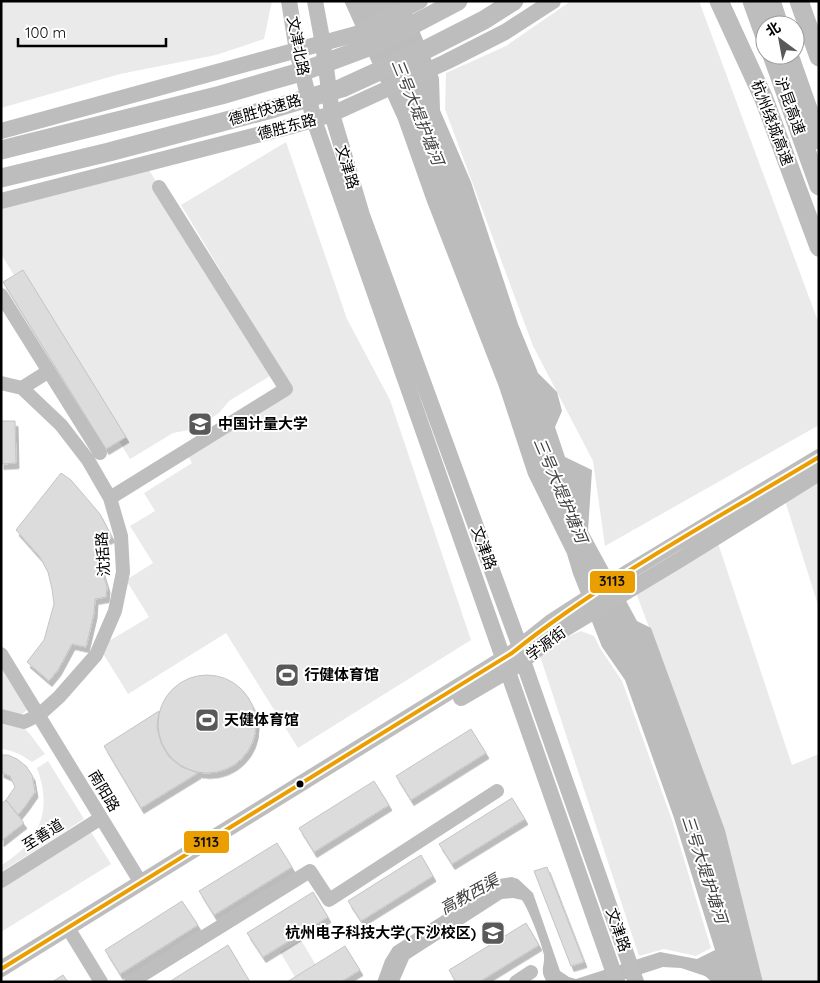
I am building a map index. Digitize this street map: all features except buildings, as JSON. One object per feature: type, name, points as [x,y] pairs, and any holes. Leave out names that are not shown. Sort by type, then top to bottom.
[{"type":"highway","name":"德胜快速路","points":[[1,150],[221,95],[304,71],[376,44],[458,1]]},
{"type":"highway","name":"德胜快速路","points":[[1,178],[192,130],[342,88],[425,50],[484,20],[514,1]]},
{"type":"highway","name":"杭州绕城高速","points":[[719,1],[764,98],[819,247]]},
{"type":"highway","points":[[752,1],[757,15]]},
{"type":"highway","points":[[771,1],[776,15]]},
{"type":"highway","points":[[799,1],[819,56]]},
{"type":"highway","name":"沪昆高速","points":[[776,65],[819,186]]},
{"type":"highway","name":"沪昆高速","points":[[793,65],[819,140]]},
{"type":"main road","name":"文津北路","points":[[289,1],[297,51],[314,120]]},
{"type":"main road","name":"文津北路","points":[[315,1],[323,44],[332,114]]},
{"type":"main road","points":[[1,132],[356,34],[420,1]]},
{"type":"main road","name":"德胜东路","points":[[1,201],[332,114],[446,62],[505,32],[553,1]]},
{"type":"main road","name":"文津路","points":[[332,114],[362,215],[522,654],[636,982]]},
{"type":"main road","name":"文津路","points":[[314,120],[617,982]]},
{"type":"main road","name":"学源街","points":[[1,969],[467,694],[522,654],[577,621],[635,577],[819,457]]},
{"type":"main road","points":[[635,577],[819,473]]},
{"type":"main road","name":"学源街","points":[[522,654],[550,622],[635,577]]},
{"type":"main road","name":"学源街","points":[[1,976],[141,883],[506,665]]},
{"type":"street","points":[[110,498],[286,389],[159,187]]},
{"type":"street","points":[[1,294],[100,453]]},
{"type":"street","points":[[1,383],[22,388],[49,371]]},
{"type":"street","name":"沈括路","points":[[22,388],[61,425],[88,460],[110,498],[121,536],[122,572],[115,611],[96,655],[60,697],[40,715]]},
{"type":"street","name":"南阳路","points":[[4,658],[141,883]]},
{"type":"street","points":[[1,716],[24,722],[40,715]]},
{"type":"street","points":[[131,982],[310,871],[329,900],[497,791]]},
{"type":"street","name":"至善道","points":[[1,881],[101,818]]},
{"type":"street","points":[[69,930],[101,982]]},
{"type":"street","points":[[516,982],[531,972]]},
{"type":"shaded area","points":[[1,1],[272,1],[264,39],[216,55],[120,74],[1,108]]},
{"type":"shaded area","points":[[571,1],[699,1],[819,324],[819,425],[605,546],[593,461],[533,346],[445,109],[446,73],[506,46]]},
{"type":"shaded area","points":[[286,142],[347,319],[390,400],[471,640],[298,748],[226,633],[128,694],[99,647],[149,617],[126,580],[153,563],[130,526],[155,511],[144,493],[192,463],[185,451],[286,389],[277,364],[181,205]]},
{"type":"shaded area","points":[[149,170],[275,373],[229,401],[219,413],[204,423],[189,430],[173,433],[130,459],[119,441],[126,437],[23,270],[14,275],[1,254],[1,207]]},
{"type":"shaded area","points":[[819,464],[819,608],[781,488]]},
{"type":"shaded area","points":[[714,531],[792,765],[819,754],[819,982],[763,982],[725,830],[632,582]]},
{"type":"shaded area","points":[[581,631],[594,636],[622,681],[672,820],[711,948],[696,956],[664,949],[639,956],[539,653],[560,640]]},
{"type":"shaded area","points":[[1,665],[33,705],[15,720],[29,733],[45,754],[32,762],[10,750],[1,749]]},
{"type":"shaded area","points":[[48,761],[84,819],[1,872],[1,866],[25,846],[39,825],[44,798],[37,768]]},
{"type":"shaded area","points":[[91,832],[111,864],[1,932],[1,888]]},
{"type":"shaded area","points":[[301,940],[326,982],[298,982],[280,952]]},
{"type":"water","name":"三号大堤护塘河","points":[[344,1],[407,1],[439,78],[440,110],[471,182],[518,324],[538,373],[557,392],[562,411],[555,427],[565,457],[592,470],[588,531],[637,621],[651,628],[725,830],[763,982],[712,982],[705,976],[681,968],[663,967],[617,982],[547,982],[543,971],[544,955],[535,927],[522,900],[513,898],[502,899],[409,959],[399,982],[377,982],[385,960],[393,947],[499,879],[512,877],[518,879],[533,893],[560,971],[569,977],[576,979],[660,952],[697,959],[715,950],[674,818],[625,680],[602,647],[567,554],[528,475],[499,387],[427,202],[398,120]]},
{"type":"transit line","name":"3113","points":[[1,969],[512,653],[585,599],[623,574],[819,457]]},
{"type":"place","name":"中国计量大学","points":[[200,424]]},
{"type":"place","name":"行健体育馆","points":[[287,675]]},
{"type":"place","name":"天健体育馆","points":[[207,720]]},
{"type":"place","name":"杭州电子科技大学(下沙校区)","points":[[493,933]]},
{"type":"water label","name":"高教西渠","points":[[469,894]]}]
